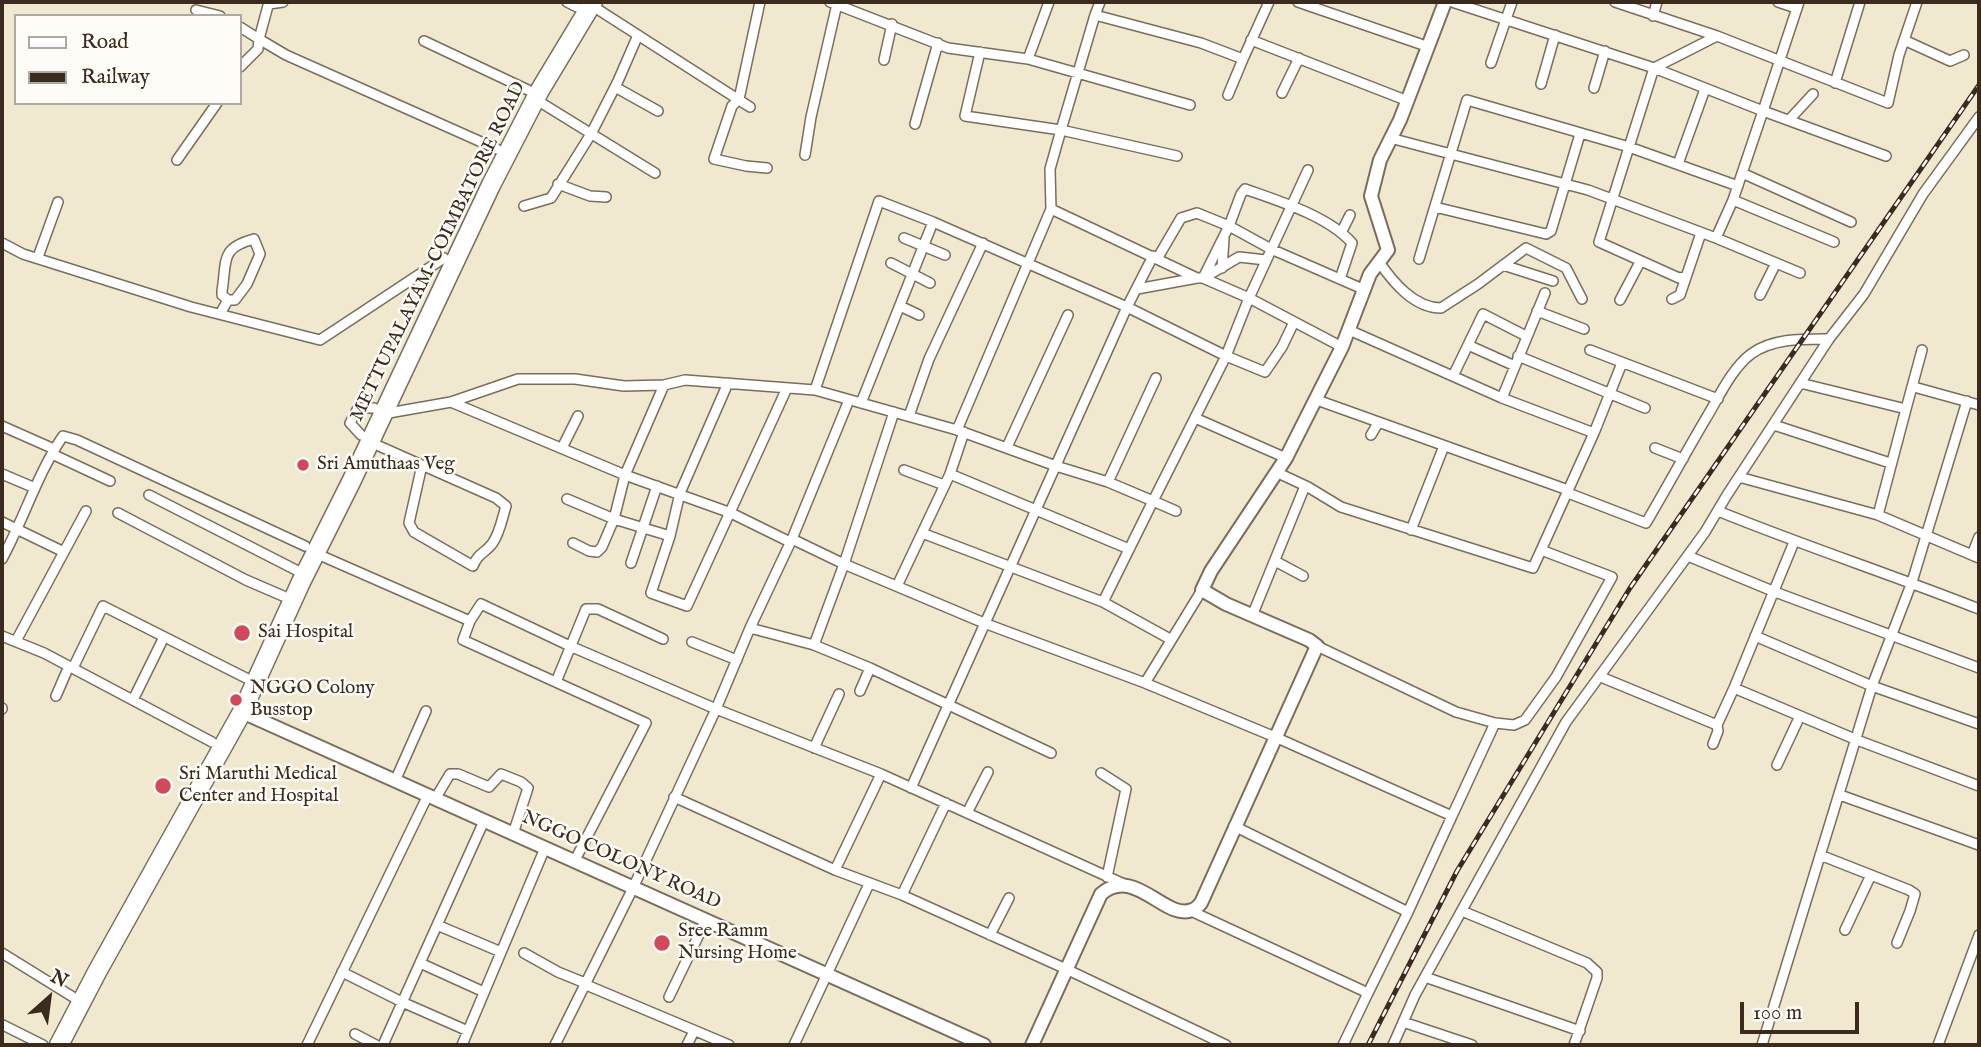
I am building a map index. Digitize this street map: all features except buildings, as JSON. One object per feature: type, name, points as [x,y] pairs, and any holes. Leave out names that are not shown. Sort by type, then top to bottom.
[{"type":"highway","name":"METTUPALAYAM-COIMBATORE ROAD","points":[[59,1045],[237,710],[443,270],[531,94],[582,4]]},
{"type":"highway","points":[[443,270],[497,149],[531,94]]},
{"type":"highway","points":[[45,1045],[212,743],[237,710],[246,678],[283,596],[310,550]]},
{"type":"street","points":[[242,65],[258,49],[269,3],[283,2]]},
{"type":"street","points":[[760,2],[739,99],[732,106],[711,163],[767,168]]},
{"type":"street","points":[[1027,59],[1049,2]]},
{"type":"street","points":[[1228,95],[1269,2]]},
{"type":"street","points":[[1298,2],[1429,47]]},
{"type":"street","points":[[1145,682],[1211,571],[1286,458],[1342,347],[1370,274],[1388,250],[1371,196],[1380,160],[1408,101],[1445,2]]},
{"type":"street","points":[[1452,2],[1654,68],[1886,156]]},
{"type":"street","points":[[1491,63],[1512,2]]},
{"type":"street","points":[[1615,2],[1717,36],[1888,103],[1917,2]]},
{"type":"street","points":[[1653,16],[1657,2]]},
{"type":"street","points":[[1716,238],[1738,186],[1797,5],[1778,2]]},
{"type":"street","points":[[1835,83],[1860,2]]},
{"type":"street","points":[[805,155],[834,3],[948,48],[1027,59],[1190,105]]},
{"type":"street","points":[[582,4],[638,35],[750,107]]},
{"type":"street","points":[[897,586],[950,474],[960,431],[1051,209],[1050,169],[1096,6],[1243,59]]},
{"type":"street","points":[[196,10],[212,14]]},
{"type":"street","points":[[884,60],[892,24]]},
{"type":"street","points":[[242,28],[286,55],[497,149]]},
{"type":"street","points":[[1693,29],[1694,48]]},
{"type":"street","points":[[1541,84],[1555,34]]},
{"type":"street","points":[[524,206],[551,198],[591,134],[638,35]]},
{"type":"street","points":[[1686,277],[1679,278],[1599,243],[1654,68],[1717,36]]},
{"type":"street","points":[[1251,40],[1408,101]]},
{"type":"street","points":[[1905,40],[1950,61],[1964,55]]},
{"type":"street","points":[[424,41],[531,94],[655,173]]},
{"type":"street","points":[[915,124],[937,43]]},
{"type":"street","points":[[1594,88],[1605,51]]},
{"type":"street","points":[[980,52],[965,116],[1061,130],[1177,156]]},
{"type":"street","points":[[1282,93],[1299,58]]},
{"type":"street","points":[[615,87],[658,111]]},
{"type":"street","points":[[1678,164],[1705,89]]},
{"type":"street","points":[[1789,120],[1813,94]]},
{"type":"street","points":[[1419,259],[1467,100],[1629,148],[1738,186]]},
{"type":"street","points":[[177,160],[216,105]]},
{"type":"street","points":[[1393,1045],[1425,977],[1566,722],[1688,556],[1829,339],[1864,294],[1923,194],[1979,117]]},
{"type":"street","points":[[1435,207],[1546,234],[1551,231],[1580,134]]},
{"type":"street","points":[[1390,138],[1613,199],[1800,273]]},
{"type":"street","points":[[1103,602],[1226,356],[1271,248],[1308,170]]},
{"type":"street","points":[[1742,173],[1851,222]]},
{"type":"street","points":[[558,184],[590,197],[606,197]]},
{"type":"street","points":[[1200,278],[1227,230],[1245,189],[1290,205],[1342,231],[1352,243],[1340,279]]},
{"type":"street","points":[[1733,200],[1834,242]]},
{"type":"street","points":[[815,390],[879,201],[1029,263],[1265,372],[1282,347],[1294,322]]},
{"type":"street","points":[[38,257],[58,202]]},
{"type":"street","points":[[1051,209],[1249,298],[1342,347]]},
{"type":"street","points":[[911,788],[1127,307],[1181,218],[1197,214],[1227,230],[1365,290]]},
{"type":"street","points":[[1342,231],[1350,215]]},
{"type":"street","points":[[861,403],[933,222]]},
{"type":"street","points":[[1222,268],[1227,230]]},
{"type":"street","points":[[1672,299],[1680,295],[1701,233]]},
{"type":"street","points":[[904,238],[944,255]]},
{"type":"street","points":[[254,239],[260,254],[247,284],[235,300],[228,300],[222,295],[228,253],[235,244],[254,239]]},
{"type":"street","points":[[2,243],[23,254],[60,266],[220,314],[320,340],[443,270]]},
{"type":"street","points":[[909,416],[929,359],[983,243]]},
{"type":"street","points":[[1379,262],[1397,288],[1435,308],[1446,306],[1526,248],[1566,268],[1582,299]]},
{"type":"street","points":[[1137,289],[1200,278],[1239,257],[1266,260]]},
{"type":"street","points":[[1620,300],[1640,262]]},
{"type":"street","points":[[891,263],[930,283]]},
{"type":"street","points":[[1760,295],[1776,263]]},
{"type":"street","points":[[1503,265],[1553,281]]},
{"type":"street","points":[[1502,398],[1545,293]]},
{"type":"street","points":[[220,314],[228,300]]},
{"type":"street","points":[[900,306],[919,315]]},
{"type":"street","points":[[1537,311],[1584,329]]},
{"type":"street","points":[[1453,376],[1483,314],[1526,337]]},
{"type":"street","points":[[1007,447],[1068,315]]},
{"type":"street","points":[[1349,330],[1502,398],[1594,433]]},
{"type":"street","points":[[1317,400],[1568,491],[1646,523],[1741,363],[1765,346],[1791,340],[1829,339]]},
{"type":"street","points":[[1468,345],[1645,408]]},
{"type":"street","points":[[1590,350],[1718,398]]},
{"type":"street","points":[[1878,515],[1922,350]]},
{"type":"street","points":[[1276,472],[1341,507],[1533,568],[1594,433],[1622,363]]},
{"type":"street","points":[[1108,482],[1156,377]]},
{"type":"street","points":[[422,465],[409,523],[414,532],[446,553],[473,566],[477,556],[489,547],[499,531],[506,506],[496,498],[366,438],[351,423],[358,408],[378,411],[451,402],[518,379],[575,379],[624,386],[664,385],[685,380],[815,390],[960,431],[1108,482],[1177,511]]},
{"type":"street","points":[[728,383],[680,493],[670,536],[651,593],[687,606],[787,388]]},
{"type":"street","points":[[1800,383],[1906,409]]},
{"type":"street","points":[[573,543],[589,551],[597,552],[602,547],[614,519],[625,475],[664,385]]},
{"type":"street","points":[[1914,387],[1979,404]]},
{"type":"street","points":[[555,1045],[634,888],[716,709],[791,541],[849,400]]},
{"type":"street","points":[[1762,1045],[1872,686],[1912,582],[1967,401]]},
{"type":"street","points":[[451,402],[625,475],[731,513],[844,565],[984,623],[1145,682],[1452,816]]},
{"type":"street","points":[[814,645],[844,565],[894,412]]},
{"type":"street","points":[[562,448],[578,416]]},
{"type":"street","points":[[1195,418],[1286,458]]},
{"type":"street","points":[[1371,435],[1378,423]]},
{"type":"street","points":[[1774,425],[1890,463]]},
{"type":"street","points":[[2,426],[110,481]]},
{"type":"street","points":[[2,559],[63,436],[77,440],[310,550],[470,621]]},
{"type":"street","points":[[1411,530],[1444,446]]},
{"type":"street","points":[[1655,448],[1683,459]]},
{"type":"street","points":[[904,470],[944,485]]},
{"type":"street","points":[[2,474],[35,488]]},
{"type":"street","points":[[950,474],[1129,549]]},
{"type":"street","points":[[1739,477],[1878,515],[1926,538],[1976,556],[1979,537]]},
{"type":"street","points":[[631,563],[657,486]]},
{"type":"street","points":[[1252,615],[1305,486]]},
{"type":"street","points":[[149,495],[296,570]]},
{"type":"street","points":[[567,499],[614,519],[670,536]]},
{"type":"street","points":[[16,640],[86,511]]},
{"type":"street","points":[[1718,511],[1794,542],[1912,582],[1979,609]]},
{"type":"street","points":[[118,513],[246,580],[283,596]]},
{"type":"street","points":[[2,522],[64,552]]},
{"type":"street","points":[[922,533],[1103,602],[1170,639]]},
{"type":"street","points":[[1713,744],[1718,731],[1717,725],[1794,542]]},
{"type":"street","points":[[1202,590],[1226,604],[1309,640],[1456,712],[1495,723],[1514,725],[1525,720],[1556,677],[1612,577],[1541,550]]},
{"type":"street","points":[[1688,556],[1775,592],[1979,667]]},
{"type":"street","points":[[1275,561],[1303,576]]},
{"type":"street","points":[[574,862],[646,723],[463,640],[470,621],[481,604],[716,709],[881,774],[1180,911],[1191,911],[1368,993]]},
{"type":"street","points":[[56,696],[103,607],[246,678]]},
{"type":"street","points":[[555,682],[586,609],[598,609],[663,639]]},
{"type":"street","points":[[750,628],[814,645],[870,668],[1051,753]]},
{"type":"street","points":[[2,636],[71,667],[212,743]]},
{"type":"street","points":[[1755,636],[1872,686],[1979,724]]},
{"type":"street","points":[[133,700],[164,637]]},
{"type":"street","points":[[692,642],[737,660]]},
{"type":"street","points":[[1191,911],[1201,903],[1317,646]]},
{"type":"street","points":[[860,691],[870,668]]},
{"type":"street","points":[[1601,677],[1717,725]]},
{"type":"street","points":[[1734,688],[1857,740],[1979,786]]},
{"type":"street","points":[[814,748],[839,694]]},
{"type":"street","name":"NGGO COLONY ROAD","points":[[237,710],[984,1045]]},
{"type":"street","points":[[395,781],[426,711]]},
{"type":"street","points":[[1777,765],[1800,716]]},
{"type":"street","points":[[1343,1045],[1495,723]]},
{"type":"street","points":[[967,813],[988,772]]},
{"type":"street","points":[[1101,773],[1126,789],[1107,877]]},
{"type":"street","points":[[307,1045],[431,797],[450,774],[458,774],[489,787],[501,774],[521,782],[528,788],[513,834]]},
{"type":"street","points":[[835,870],[881,774]]},
{"type":"street","points":[[1840,795],[1979,845]]},
{"type":"street","points":[[674,797],[835,870],[902,895],[1226,1045]]},
{"type":"street","points":[[902,895],[946,803]]},
{"type":"street","points":[[383,1045],[484,821]]},
{"type":"street","points":[[1234,827],[1408,912]]},
{"type":"street","points":[[462,1045],[545,848]]},
{"type":"street","points":[[1820,855],[1914,894],[1897,943]]},
{"type":"street","points":[[1845,930],[1871,875]]},
{"type":"street","points":[[794,1045],[869,884]]},
{"type":"street","points":[[1032,1045],[1101,894],[1110,886],[1124,884]]},
{"type":"street","points":[[990,935],[1009,898]]},
{"type":"street","points":[[1462,911],[1587,963],[1597,972],[1574,1045]]},
{"type":"street","points":[[669,997],[706,920]]},
{"type":"street","points":[[437,925],[501,952]]},
{"type":"street","points":[[1938,1045],[1975,962],[1979,934]]},
{"type":"street","points":[[2,953],[73,997]]},
{"type":"street","points":[[524,953],[558,972],[729,1045]]},
{"type":"street","points":[[420,963],[484,992]]},
{"type":"street","points":[[342,972],[468,1031]]},
{"type":"street","points":[[1425,977],[1580,1031]]},
{"type":"street","points":[[1403,1022],[1472,1045]]},
{"type":"street","points":[[3,1025],[45,1045]]},
{"type":"street","points":[[687,1045],[694,1031]]},
{"type":"street","points":[[355,1034],[376,1045]]},
{"type":"railway","points":[[1368,1045],[1457,871],[1630,588],[1979,85]]},
{"type":"place","name":"Sri Amuthaas Veg","points":[[303,465]]},
{"type":"place","name":"Sai Hospital","points":[[242,633]]},
{"type":"place","name":"NGGO Colony Busstop","points":[[236,700]]},
{"type":"place","name":"Sri Maruthi Medical Center and Hospital","points":[[163,786]]},
{"type":"place","name":"Sree Ramm Nursing Home","points":[[662,943]]}]
